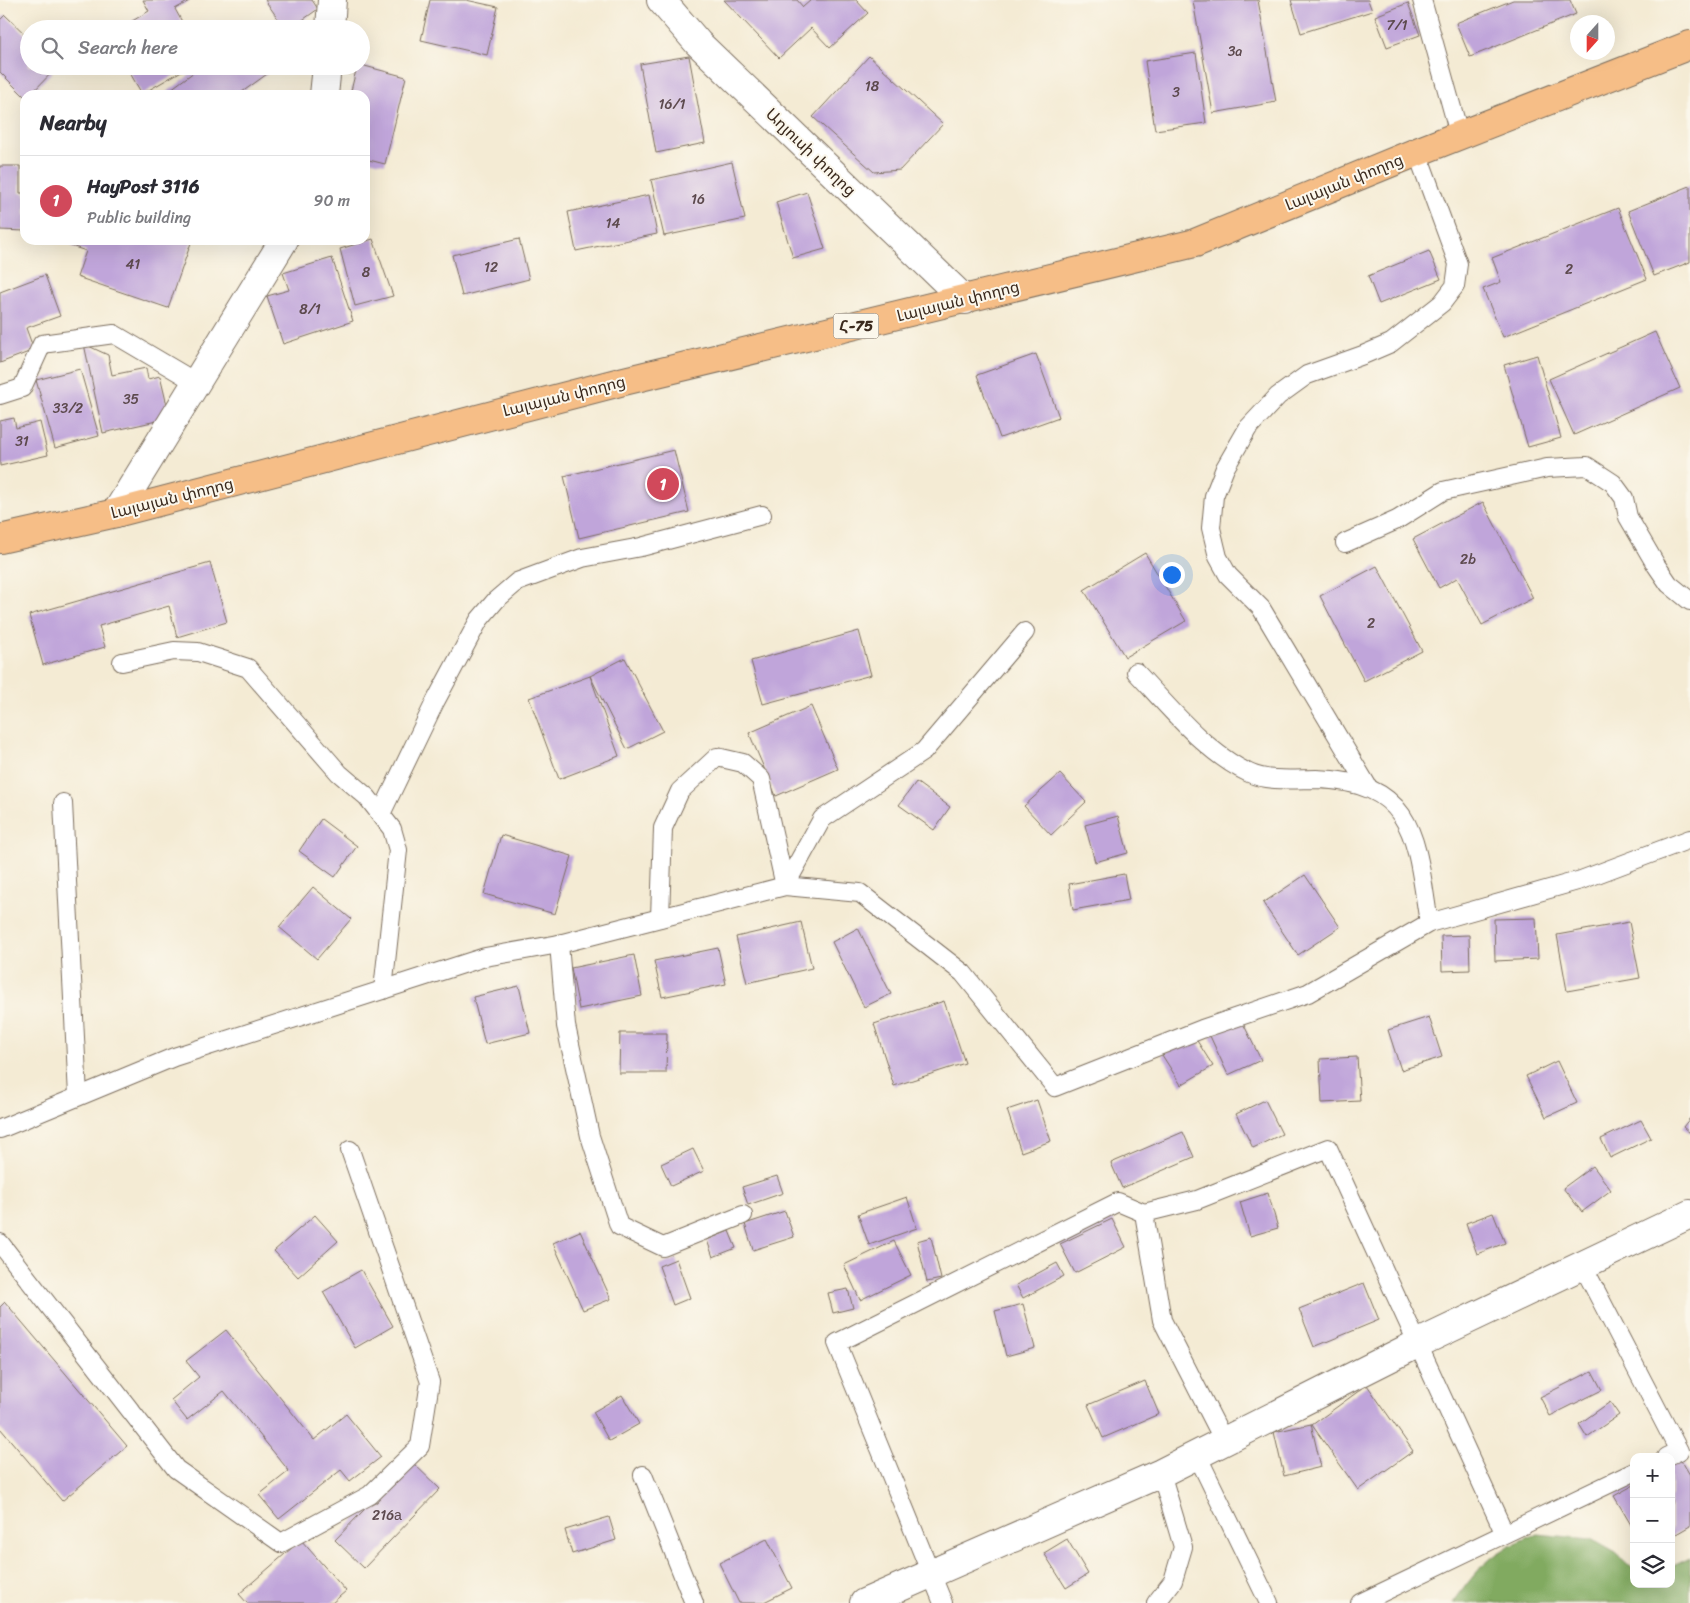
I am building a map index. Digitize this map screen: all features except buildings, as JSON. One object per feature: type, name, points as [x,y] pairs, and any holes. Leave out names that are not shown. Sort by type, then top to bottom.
[{"type":"highway","name":"Լալայան փողոց","points":[[0,539],[116,513],[624,381],[1195,243],[1417,152],[1460,137],[1690,45]]},
{"type":"street","points":[[331,20],[332,0]]},
{"type":"street","name":"Աղյուսի փողոց","points":[[661,0],[698,43],[964,300]]},
{"type":"street","points":[[325,90],[326,75]]},
{"type":"street","points":[[116,513],[281,245]]},
{"type":"street","points":[[864,1603],[1161,1473],[1419,1343],[1690,1214]]},
{"type":"lane","points":[[1422,0],[1460,137]]},
{"type":"lane","points":[[1368,787],[1260,608],[1228,575],[1218,557],[1211,528],[1214,496],[1225,468],[1248,428],[1278,396],[1307,375],[1364,355],[1391,343],[1414,327],[1442,303],[1454,286],[1458,264],[1417,152]]},
{"type":"lane","points":[[0,396],[22,388],[42,344],[114,334],[197,383]]},
{"type":"lane","points":[[1345,543],[1397,520],[1442,492],[1464,485],[1547,468],[1587,466],[1613,482],[1624,498],[1628,517],[1656,565],[1669,584],[1690,602]]},
{"type":"lane","points":[[380,814],[435,702],[479,620],[496,600],[517,582],[582,558],[641,547],[762,515]]},
{"type":"lane","points":[[785,886],[822,819],[924,751],[1025,632]]},
{"type":"lane","points":[[122,662],[174,651],[198,652],[248,668],[339,774],[367,797],[392,829],[398,850],[383,990]]},
{"type":"lane","points":[[1136,672],[1207,745],[1222,758],[1250,774],[1270,778],[1339,780],[1368,787],[1390,799],[1403,815],[1418,853],[1429,923]]},
{"type":"lane","points":[[660,918],[663,828],[680,791],[717,756],[743,763],[761,779],[785,886]]},
{"type":"lane","points":[[63,803],[78,1096]]},
{"type":"lane","points":[[0,1128],[174,1057],[485,957],[559,944],[785,886],[860,894],[963,973],[1055,1087],[1202,1029],[1308,993],[1429,923],[1582,880],[1690,839]]},
{"type":"lane","points":[[559,944],[566,1026],[590,1136],[619,1226],[663,1247],[743,1215]]},
{"type":"lane","points":[[943,1603],[837,1343],[1118,1202],[1144,1213],[1197,1200],[1328,1148],[1504,1532]]},
{"type":"lane","points":[[0,1243],[176,1469],[282,1543],[370,1495],[420,1446],[430,1382],[350,1150]]},
{"type":"lane","points":[[1144,1213],[1162,1320],[1224,1441]]},
{"type":"lane","points":[[1584,1266],[1679,1451],[1675,1453]]},
{"type":"lane","points":[[1197,1455],[1269,1603]]},
{"type":"lane","points":[[1156,1603],[1173,1581],[1183,1547],[1161,1473]]},
{"type":"lane","points":[[1360,1603],[1504,1532],[1630,1474]]},
{"type":"lane","points":[[643,1475],[694,1603]]},
{"type":"green space","points":[[1538,1534],[1591,1539],[1616,1553],[1630,1566],[1630,1588],[1675,1588],[1675,1565],[1690,1558],[1690,1603],[1453,1603],[1471,1578],[1489,1560],[1523,1540]]},
{"type":"place","name":"HayPost 3116","points":[[663,484]]}]
